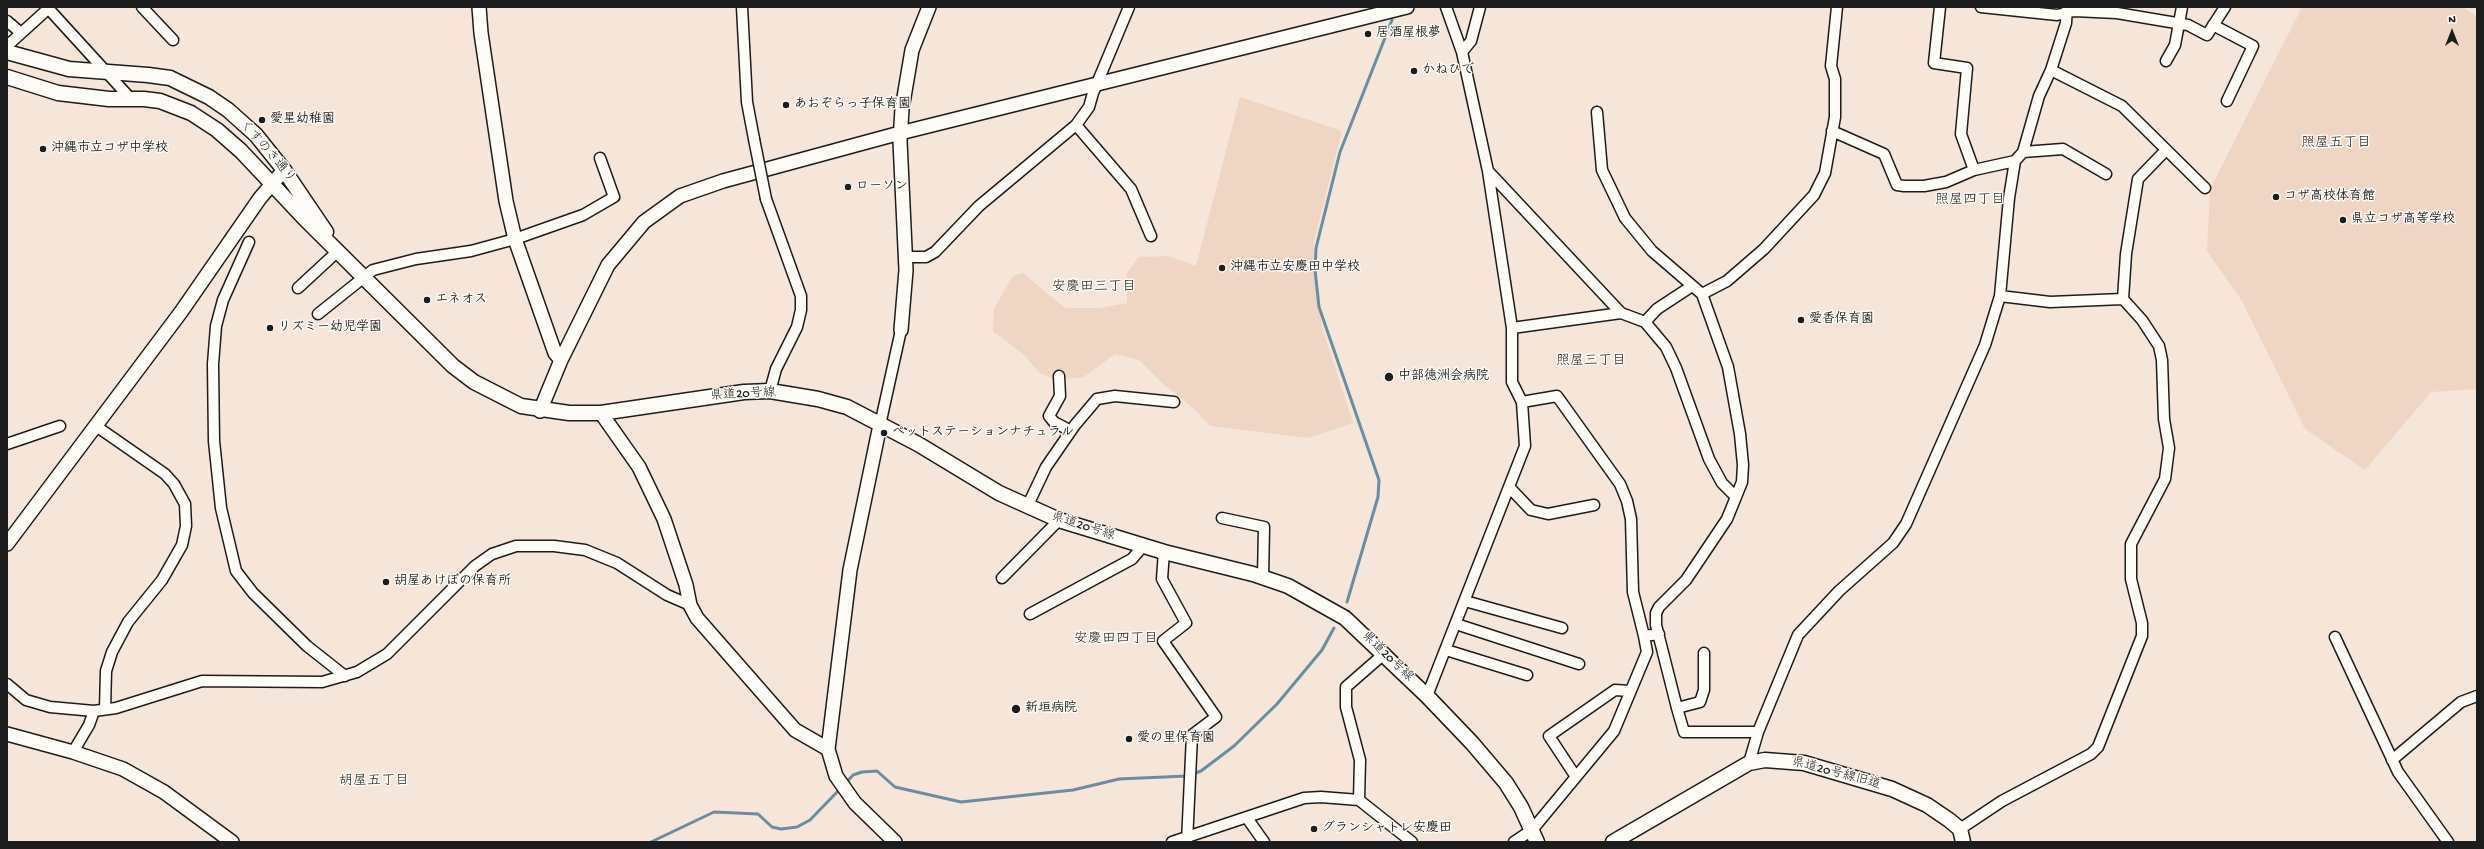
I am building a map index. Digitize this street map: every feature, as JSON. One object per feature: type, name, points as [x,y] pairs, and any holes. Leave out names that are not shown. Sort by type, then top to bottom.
[{"type":"main road","name":"くすのき通り","points":[[7,52],[69,69],[170,78],[209,97],[245,124],[284,170],[338,251]]},
{"type":"main road","name":"くすのき通り","points":[[7,77],[58,93],[95,98],[130,98],[160,101],[191,113],[217,130],[453,366],[506,400],[540,411]]},
{"type":"main road","name":"県道20号線","points":[[540,411],[601,413],[714,395],[770,391],[833,403],[847,408],[1027,507],[1059,520],[1143,546],[1288,586],[1339,614],[1384,653],[1427,696],[1472,743],[1506,783],[1534,836]]},
{"type":"main road","name":"県道20号線旧道","points":[[1613,842],[1749,763],[1765,760],[1804,763],[1892,789],[1927,805],[1961,836]]},
{"type":"street","points":[[142,7],[173,40]]},
{"type":"street","points":[[479,7],[503,180],[516,239],[555,352],[561,360]]},
{"type":"street","points":[[742,7],[747,102],[766,199],[802,296],[802,310],[797,327],[776,369],[770,391]]},
{"type":"street","points":[[895,842],[855,803],[847,792],[839,780],[828,749],[850,570],[901,330],[906,258],[900,134],[910,57],[928,7]]},
{"type":"street","points":[[540,411],[561,360],[608,265],[630,237],[661,208],[680,196],[723,181],[900,134],[1407,7]]},
{"type":"street","points":[[1427,696],[1456,624],[1484,545],[1510,488],[1525,446],[1522,402],[1512,382],[1512,328],[1488,171],[1462,52],[1446,7]]},
{"type":"street","points":[[1462,52],[1471,41],[1480,7]]},
{"type":"street","points":[[1702,294],[1727,281],[1764,249],[1814,195],[1825,173],[1832,131],[1835,79],[1831,66],[1837,7]]},
{"type":"street","points":[[1940,7],[1934,63],[1967,68],[1961,134],[1974,170]]},
{"type":"street","points":[[1981,7],[2057,15],[2066,10],[2117,13],[2188,25],[2207,35],[2225,7]]},
{"type":"street","points":[[2166,61],[2174,45],[2182,7]]},
{"type":"street","points":[[7,46],[49,8],[130,98]]},
{"type":"street","points":[[906,258],[926,257],[935,252],[979,206],[1076,125],[1089,107],[1127,8]]},
{"type":"street","points":[[1749,763],[1758,732],[1798,635],[1839,591],[1893,543],[1906,524],[1985,345],[2000,296],[2009,198],[2015,161],[2023,152],[2039,96],[2051,70],[2066,23],[2066,10]]},
{"type":"street","points":[[7,21],[21,33]]},
{"type":"street","points":[[2213,25],[2253,46],[2227,101]]},
{"type":"street","points":[[2051,70],[2122,106],[2205,188]]},
{"type":"street","points":[[1597,112],[1602,170],[1625,218],[1652,251],[1702,294],[1728,367],[1740,434],[1743,465],[1742,482],[1727,519],[1686,580],[1659,607],[1656,613],[1659,634],[1677,708],[1684,732],[1758,732]]},
{"type":"street","points":[[1076,125],[1131,189],[1151,236]]},
{"type":"street","points":[[1832,131],[1884,154],[1898,184],[1904,186],[1924,186],[1946,182],[1974,170],[2015,161]]},
{"type":"street","points":[[2023,152],[2063,149],[2106,174]]},
{"type":"street","points":[[1961,836],[2002,801],[2091,754],[2098,748],[2142,636],[2142,623],[2132,579],[2131,544],[2165,479],[2169,448],[2164,420],[2162,360],[2159,346],[2142,320],[2123,299],[2126,254],[2138,179],[2166,150]]},
{"type":"street","points":[[318,314],[373,270],[416,259],[471,251],[516,239],[583,215],[614,197],[600,158]]},
{"type":"street","points":[[8,540],[181,312],[271,183],[284,170]]},
{"type":"street","points":[[1488,171],[1621,313],[1645,322],[1666,347],[1676,368],[1709,459],[1722,483],[1736,497]]},
{"type":"street","points":[[249,242],[223,300],[216,326],[213,364],[214,441],[221,508],[236,571],[253,593],[307,646],[345,676]]},
{"type":"street","points":[[298,288],[338,251]]},
{"type":"street","points":[[1645,322],[1657,309],[1692,286]]},
{"type":"street","points":[[2000,296],[2050,302],[2123,299]]},
{"type":"street","points":[[1512,328],[1621,313]]},
{"type":"street","points":[[1059,376],[1060,396],[1049,416],[1054,422],[1071,431]]},
{"type":"street","points":[[1027,507],[1046,467],[1071,431],[1098,399],[1115,396],[1174,402]]},
{"type":"street","points":[[1514,842],[1534,836],[1576,777],[1614,731],[1647,652],[1633,592],[1631,519],[1627,501],[1620,484],[1557,396],[1522,402]]},
{"type":"street","points":[[601,413],[639,467],[664,519],[686,585],[690,606],[707,631],[794,730],[828,749]]},
{"type":"street","points":[[7,444],[60,426]]},
{"type":"street","points":[[96,426],[165,474],[174,484],[185,504],[186,526],[182,545],[169,568],[128,622],[112,652],[106,671],[105,709]]},
{"type":"street","points":[[1510,488],[1531,510],[1548,514],[1594,505]]},
{"type":"street","points":[[1222,518],[1264,527],[1263,578]]},
{"type":"street","points":[[1002,578],[1059,520]]},
{"type":"street","points":[[7,684],[26,700],[50,707],[94,711],[116,708],[202,681],[322,682],[345,676],[357,672],[387,654],[475,566],[492,554],[516,546],[554,546],[585,550],[617,563],[667,595],[690,606]]},
{"type":"street","points":[[1030,614],[1132,559],[1143,546]]},
{"type":"street","points":[[1164,552],[1162,579],[1186,623],[1163,641],[1216,718],[1192,735],[1187,840]]},
{"type":"street","points":[[1465,600],[1562,628]]},
{"type":"street","points":[[1456,624],[1579,664]]},
{"type":"street","points":[[1644,636],[1659,634]]},
{"type":"street","points":[[2335,637],[2392,760],[2409,789],[2448,842]]},
{"type":"street","points":[[1446,650],[1527,675]]},
{"type":"street","points":[[1359,800],[1360,760],[1346,706],[1346,687],[1384,653]]},
{"type":"street","points":[[1677,708],[1700,702],[1704,690],[1704,653]]},
{"type":"street","points":[[1576,777],[1549,736],[1615,690],[1630,692]]},
{"type":"street","points":[[2392,760],[2461,702],[2477,696]]},
{"type":"street","points":[[74,752],[89,724],[94,711]]},
{"type":"street","points":[[7,734],[74,752],[123,769],[144,780],[232,842]]},
{"type":"street","points":[[1172,842],[1187,840],[1304,798],[1344,797],[1359,800],[1412,842]]},
{"type":"street","points":[[1247,818],[1264,842]]},
{"type":"shaded area","name":"県立コザ高等学校","points":[[2302,7],[2463,7],[2477,17],[2477,389],[2431,392],[2365,470],[2305,429],[2242,301],[2207,251],[2210,189]]},
{"type":"shaded area","name":"沖縄市立安慶田中学校","points":[[1240,97],[1342,131],[1314,241],[1313,270],[1322,327],[1353,423],[1308,438],[1210,426],[1195,410],[1161,382],[1139,360],[1115,354],[1084,377],[1057,380],[1040,373],[1023,354],[993,331],[994,308],[1013,276],[1023,273],[1065,308],[1099,308],[1127,303],[1127,273],[1139,257],[1168,256],[1196,266]]},
{"type":"waterway","points":[[1347,602],[1378,497],[1379,480],[1319,307],[1315,270],[1316,248],[1340,152],[1392,20]]},
{"type":"waterway","points":[[1193,774],[1201,771],[1234,746],[1277,704],[1322,650],[1334,628]]},
{"type":"waterway","points":[[845,784],[853,775],[862,772],[877,771],[895,787],[961,802],[1073,790],[1119,779],[1187,776]]},
{"type":"waterway","points":[[651,842],[714,812],[758,814],[772,827],[781,829],[797,827],[810,820],[840,789]]},
{"type":"place","name":"居酒屋根夢","points":[[1368,34]]},
{"type":"place","name":"かねひで","points":[[1414,71]]},
{"type":"place","name":"あおぞらっ子保育園","points":[[786,105]]},
{"type":"place","name":"愛星幼稚園","points":[[262,120]]},
{"type":"place","name":"沖縄市立コザ中学校","points":[[43,149]]},
{"type":"place","name":"ローソン","points":[[848,187]]},
{"type":"place","name":"コザ高校体育館","points":[[2276,197]]},
{"type":"place","name":"県立コザ高等学校","points":[[2343,220]]},
{"type":"place","name":"沖縄市立安慶田中学校","points":[[1222,268]]},
{"type":"place","name":"エネオス","points":[[427,300]]},
{"type":"place","name":"愛香保育園","points":[[1801,320]]},
{"type":"place","name":"リズミー幼児学園","points":[[270,328]]},
{"type":"place","name":"中部徳洲会病院","points":[[1389,377]]},
{"type":"place","name":"ペットステーションナチュラル","points":[[884,433]]},
{"type":"place","name":"胡屋あけぼの保育所","points":[[386,582]]},
{"type":"place","name":"新垣病院","points":[[1016,709]]},
{"type":"place","name":"愛の里保育園","points":[[1129,739]]},
{"type":"place","name":"グランシャトレ安慶田","points":[[1314,829]]},
{"type":"district","name":"照屋五丁目","points":[[2336,144]]},
{"type":"district","name":"照屋四丁目","points":[[1970,201]]},
{"type":"district","name":"安慶田三丁目","points":[[1094,288]]},
{"type":"district","name":"照屋三丁目","points":[[1591,362]]},
{"type":"district","name":"安慶田四丁目","points":[[1116,640]]},
{"type":"district","name":"胡屋五丁目","points":[[374,782]]}]
